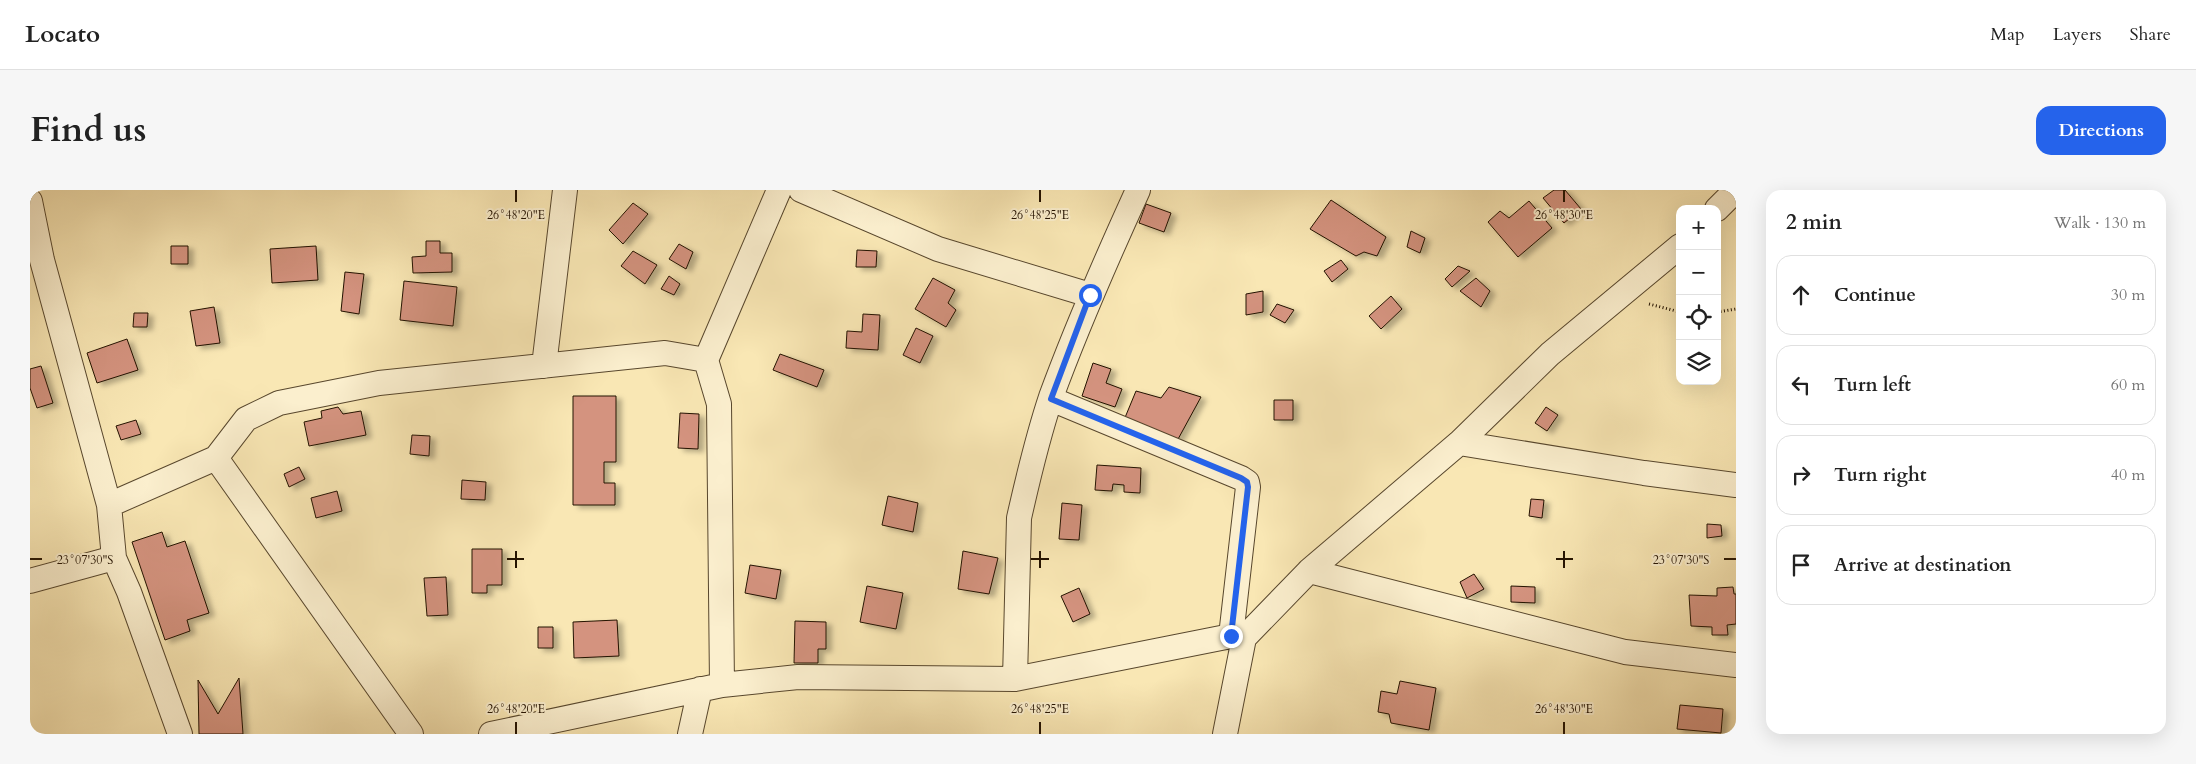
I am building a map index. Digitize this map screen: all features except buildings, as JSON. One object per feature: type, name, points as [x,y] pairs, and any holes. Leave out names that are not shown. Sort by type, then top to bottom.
[{"type":"street","points":[[544,366],[566,190]]},
{"type":"street","points":[[690,734],[711,687],[719,404],[706,360],[779,190]]},
{"type":"street","points":[[801,190],[938,249],[1090,295]]},
{"type":"street","points":[[1014,679],[1019,518],[1051,399],[1090,295],[1138,190]]},
{"type":"street","points":[[1721,205],[1736,190]]},
{"type":"street","points":[[30,201],[42,260],[109,504],[114,558],[129,592],[180,734]]},
{"type":"street","points":[[491,734],[711,687],[798,677],[1014,679],[1237,637],[1309,571],[1459,443],[1550,354],[1676,249]]},
{"type":"street","points":[[109,504],[216,458],[246,419],[279,402],[380,383],[664,353],[706,360]]},
{"type":"street","points":[[1051,399],[1247,482],[1237,637],[1225,734]]},
{"type":"street","points":[[1459,443],[1644,473],[1736,484]]},
{"type":"street","points":[[216,458],[411,734]]},
{"type":"street","points":[[30,581],[114,558]]},
{"type":"street","points":[[1309,571],[1625,652],[1736,665]]},
{"type":"path","points":[[1721,311],[1736,309]]},
{"type":"route","points":[[1090,295],[1051,399],[1247,482],[1248,487],[1231,636]]}]
